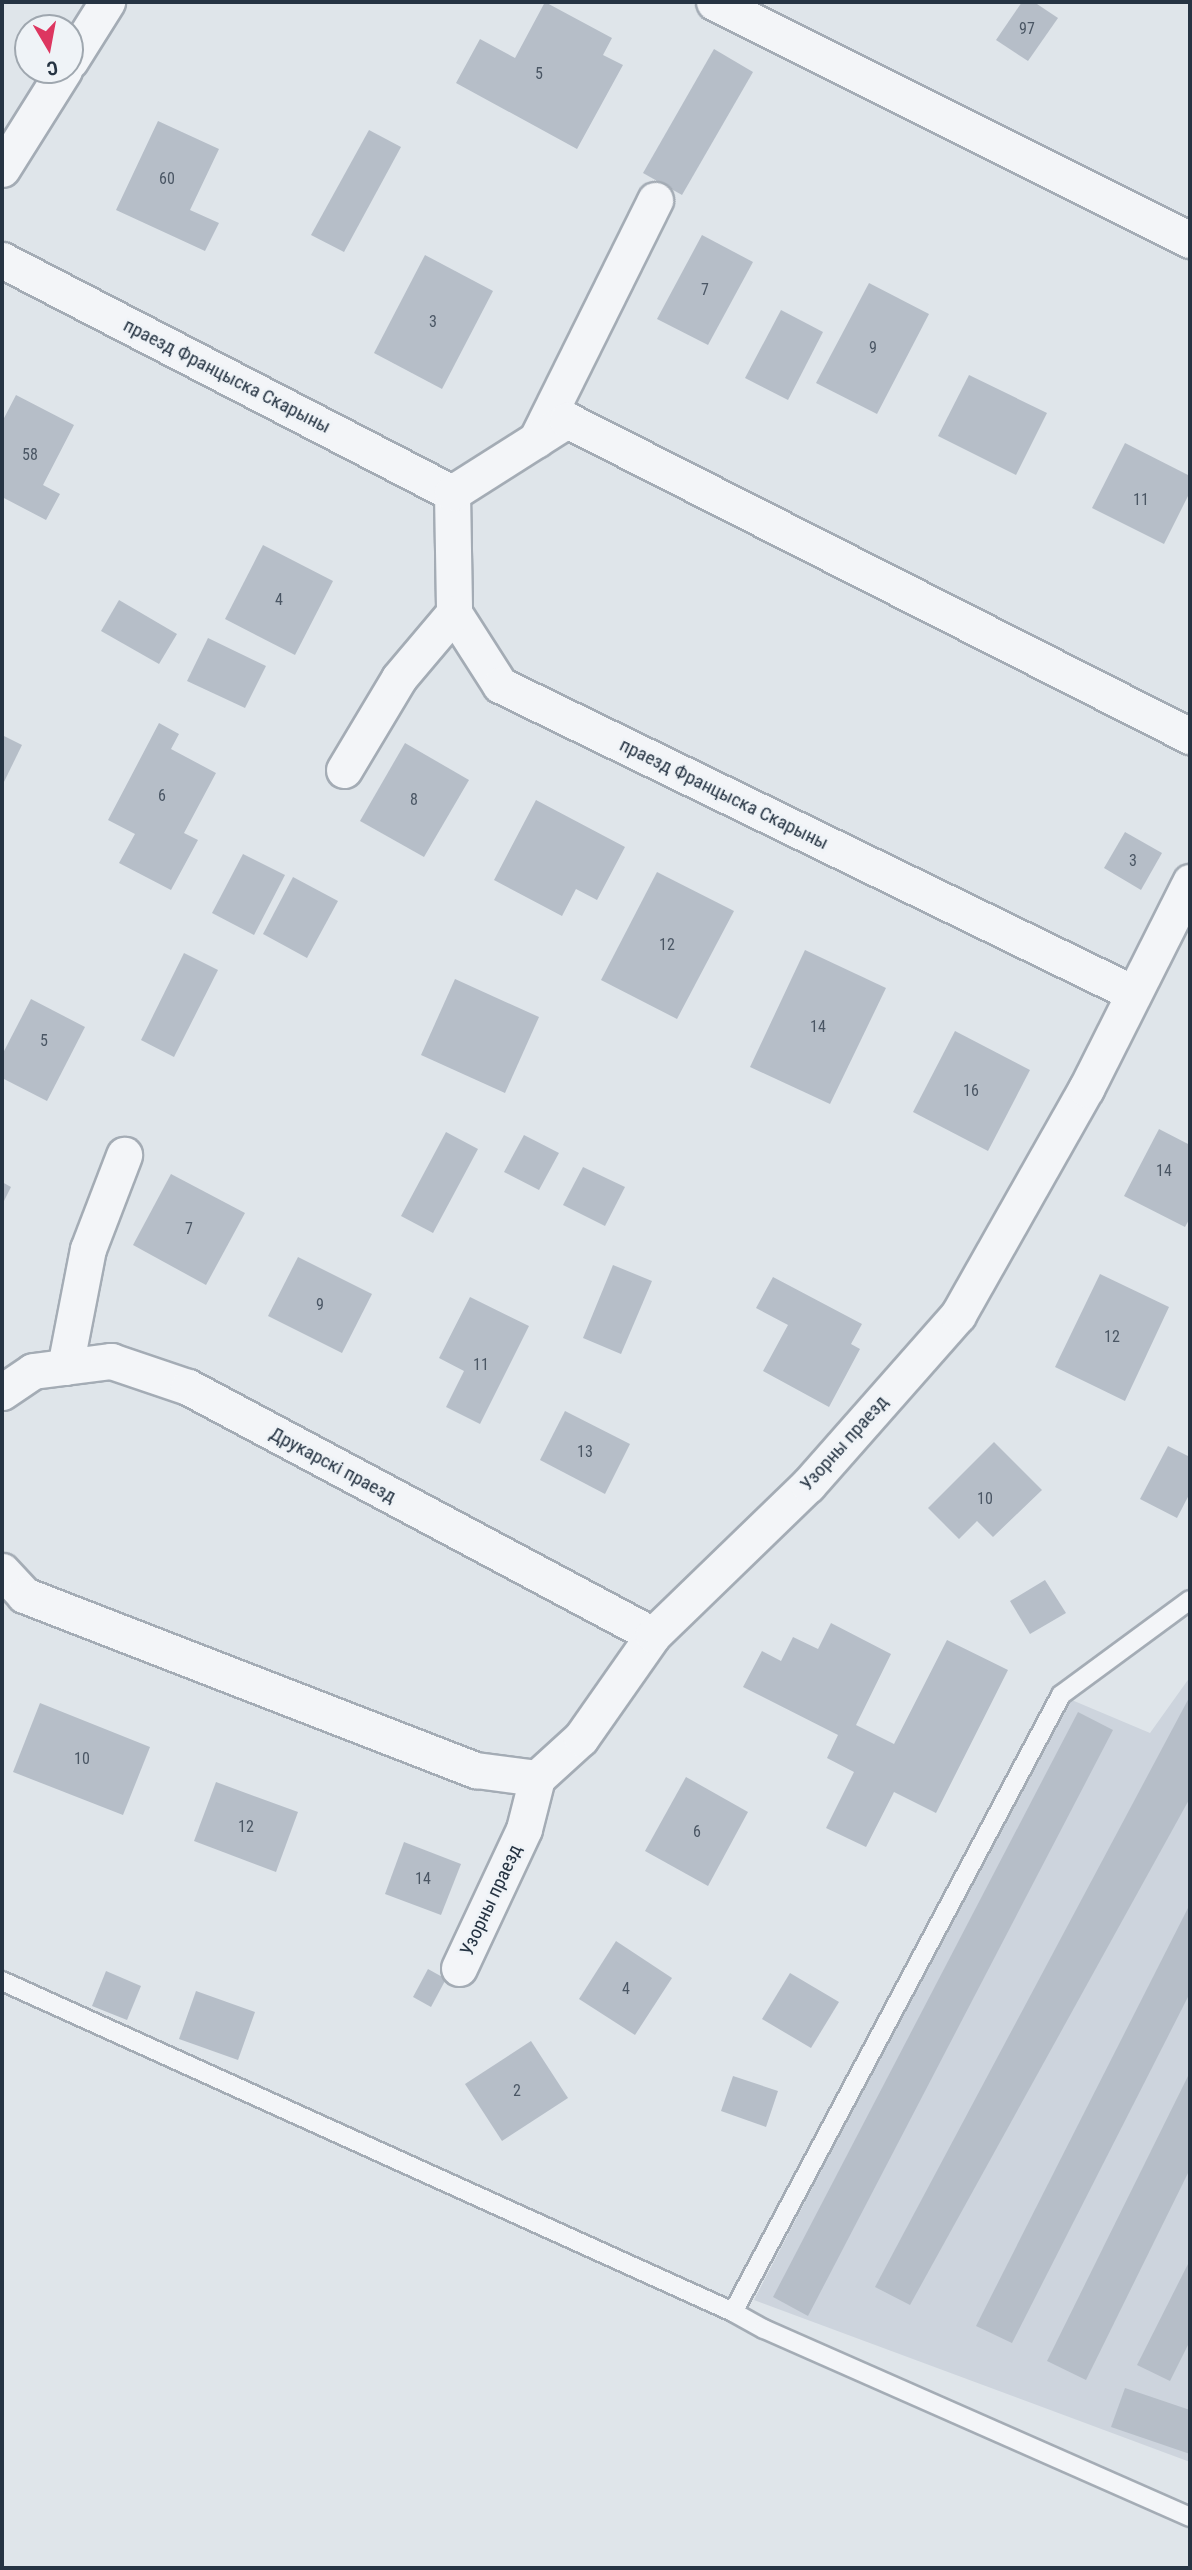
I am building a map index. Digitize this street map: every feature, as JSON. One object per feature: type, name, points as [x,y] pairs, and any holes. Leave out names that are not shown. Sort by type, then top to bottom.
[{"type":"street","points":[[84,39],[107,2]]},
{"type":"street","points":[[714,2],[1190,240]]},
{"type":"street","points":[[2,169],[55,84]]},
{"type":"street","points":[[536,440],[655,200]]},
{"type":"street","name":"праезд Францыска Скарыны","points":[[2,260],[452,493]]},
{"type":"street","points":[[344,769],[399,678],[454,613],[452,493],[567,420],[1190,736]]},
{"type":"street","name":"праезд Францыска Скарыны","points":[[454,613],[500,685],[1133,993]]},
{"type":"street","name":"Узорны праезд","points":[[459,1968],[524,1829],[537,1778],[580,1738],[653,1635],[808,1485],[958,1315],[1086,1089],[1190,882]]},
{"type":"street","points":[[65,1367],[88,1248],[124,1155]]},
{"type":"street","name":"Друкарскі праезд","points":[[2,1392],[33,1371],[111,1361],[188,1387],[653,1635]]},
{"type":"street","points":[[2,1571],[24,1595],[476,1770],[537,1778]]},
{"type":"lane","points":[[733,2312],[1061,1695],[1190,1600]]},
{"type":"lane","points":[[2,1981],[733,2312],[764,2329],[1190,2518]]},
{"type":"shaded area","points":[[1190,1677],[1190,2462],[754,2300],[1067,1698],[1150,1733]]},
{"type":"building","points":[[545,2],[612,38],[603,55],[623,65],[577,149],[456,83],[480,39],[515,58]]},
{"type":"building","points":[[1022,2],[1034,2],[1058,18],[1028,61],[996,40]]},
{"type":"building","points":[[714,49],[753,72],[682,195],[643,173]]},
{"type":"building","points":[[158,121],[219,149],[190,210],[219,223],[205,251],[116,210]]},
{"type":"building","points":[[369,130],[401,147],[344,252],[311,235]]},
{"type":"building","points":[[702,235],[753,262],[708,345],[657,319]]},
{"type":"building","points":[[425,255],[493,291],[442,389],[374,353]]},
{"type":"building","points":[[869,283],[929,314],[877,414],[816,383]]},
{"type":"building","points":[[781,310],[823,332],[788,400],[745,378]]},
{"type":"building","points":[[969,375],[1047,413],[1016,475],[938,436]]},
{"type":"building","points":[[16,395],[74,425],[43,485],[60,494],[46,520],[2,497],[2,422]]},
{"type":"building","points":[[1125,443],[1190,476],[1190,492],[1164,544],[1092,508]]},
{"type":"building","points":[[263,545],[333,581],[295,655],[225,619]]},
{"type":"building","points":[[119,600],[177,634],[159,664],[101,631]]},
{"type":"building","points":[[208,638],[266,666],[245,708],[187,681]]},
{"type":"building","points":[[159,723],[179,734],[171,749],[216,773],[184,833],[198,840],[171,890],[119,863],[135,834],[108,820]]},
{"type":"building","points":[[2,735],[22,745],[2,786]]},
{"type":"building","points":[[405,743],[469,780],[424,857],[360,821]]},
{"type":"building","points":[[536,800],[625,847],[597,900],[576,889],[562,916],[494,880]]},
{"type":"building","points":[[1125,832],[1162,853],[1141,890],[1104,868]]},
{"type":"building","points":[[243,854],[285,875],[254,935],[212,913]]},
{"type":"building","points":[[657,872],[734,911],[677,1019],[601,980]]},
{"type":"building","points":[[293,877],[338,901],[307,958],[263,934]]},
{"type":"building","points":[[805,950],[886,988],[830,1104],[750,1067]]},
{"type":"building","points":[[184,953],[218,970],[174,1057],[141,1040]]},
{"type":"building","points":[[455,979],[539,1017],[505,1093],[421,1055]]},
{"type":"building","points":[[31,999],[85,1027],[47,1101],[2,1078],[2,1055]]},
{"type":"building","points":[[955,1031],[1030,1070],[988,1151],[913,1112]]},
{"type":"building","points":[[1159,1129],[1190,1145],[1190,1218],[1185,1227],[1124,1196]]},
{"type":"building","points":[[446,1132],[478,1149],[433,1233],[401,1216]]},
{"type":"building","points":[[524,1135],[559,1153],[539,1190],[504,1172]]},
{"type":"building","points":[[583,1167],[625,1187],[605,1226],[563,1205]]},
{"type":"building","points":[[171,1174],[245,1213],[206,1285],[133,1245]]},
{"type":"building","points":[[2,1182],[11,1187],[2,1205]]},
{"type":"building","points":[[298,1257],[372,1294],[342,1353],[268,1316]]},
{"type":"building","points":[[613,1265],[652,1281],[621,1354],[583,1338]]},
{"type":"building","points":[[1100,1274],[1169,1307],[1125,1401],[1055,1367]]},
{"type":"building","points":[[773,1277],[862,1324],[851,1344],[860,1349],[829,1407],[763,1371],[788,1325],[756,1308]]},
{"type":"building","points":[[470,1297],[529,1326],[480,1424],[446,1407],[464,1371],[439,1358]]},
{"type":"building","points":[[565,1411],[630,1444],[605,1494],[540,1460]]},
{"type":"building","points":[[994,1442],[1042,1490],[993,1537],[977,1521],[959,1539],[928,1508]]},
{"type":"building","points":[[1168,1446],[1190,1457],[1190,1493],[1177,1518],[1140,1499]]},
{"type":"building","points":[[1045,1580],[1066,1613],[1030,1634],[1010,1601]]},
{"type":"building","points":[[831,1623],[891,1654],[856,1725],[894,1744],[947,1640],[1008,1670],[936,1813],[894,1792],[866,1847],[826,1828],[854,1772],[827,1758],[838,1735],[743,1687],[762,1651],[781,1661],[793,1637],[818,1649]]},
{"type":"building","points":[[1190,1696],[1190,1798],[910,2305],[875,2287]]},
{"type":"building","points":[[40,1703],[150,1747],[123,1815],[13,1772]]},
{"type":"building","points":[[1078,1712],[1113,1730],[808,2316],[773,2297]]},
{"type":"building","points":[[686,1777],[748,1812],[708,1886],[645,1851]]},
{"type":"building","points":[[216,1782],[298,1812],[276,1872],[194,1841]]},
{"type":"building","points":[[404,1842],[461,1864],[441,1915],[385,1894]]},
{"type":"building","points":[[1190,1904],[1190,1993],[1012,2343],[976,2326]]},
{"type":"building","points":[[616,1941],[672,1978],[635,2035],[579,1999]]},
{"type":"building","points":[[428,1969],[446,1979],[431,2007],[413,1997]]},
{"type":"building","points":[[106,1971],[141,1986],[127,2020],[92,2006]]},
{"type":"building","points":[[790,1973],[839,2002],[811,2048],[762,2019]]},
{"type":"building","points":[[196,1991],[255,2012],[238,2060],[179,2039]]},
{"type":"building","points":[[531,2041],[568,2098],[502,2141],[465,2084]]},
{"type":"building","points":[[1190,2072],[1190,2169],[1086,2380],[1047,2361]]},
{"type":"building","points":[[733,2076],[778,2091],[766,2127],[721,2111]]},
{"type":"building","points":[[1190,2260],[1190,2341],[1170,2381],[1137,2365]]},
{"type":"building","points":[[1125,2388],[1190,2410],[1190,2454],[1111,2427]]}]
